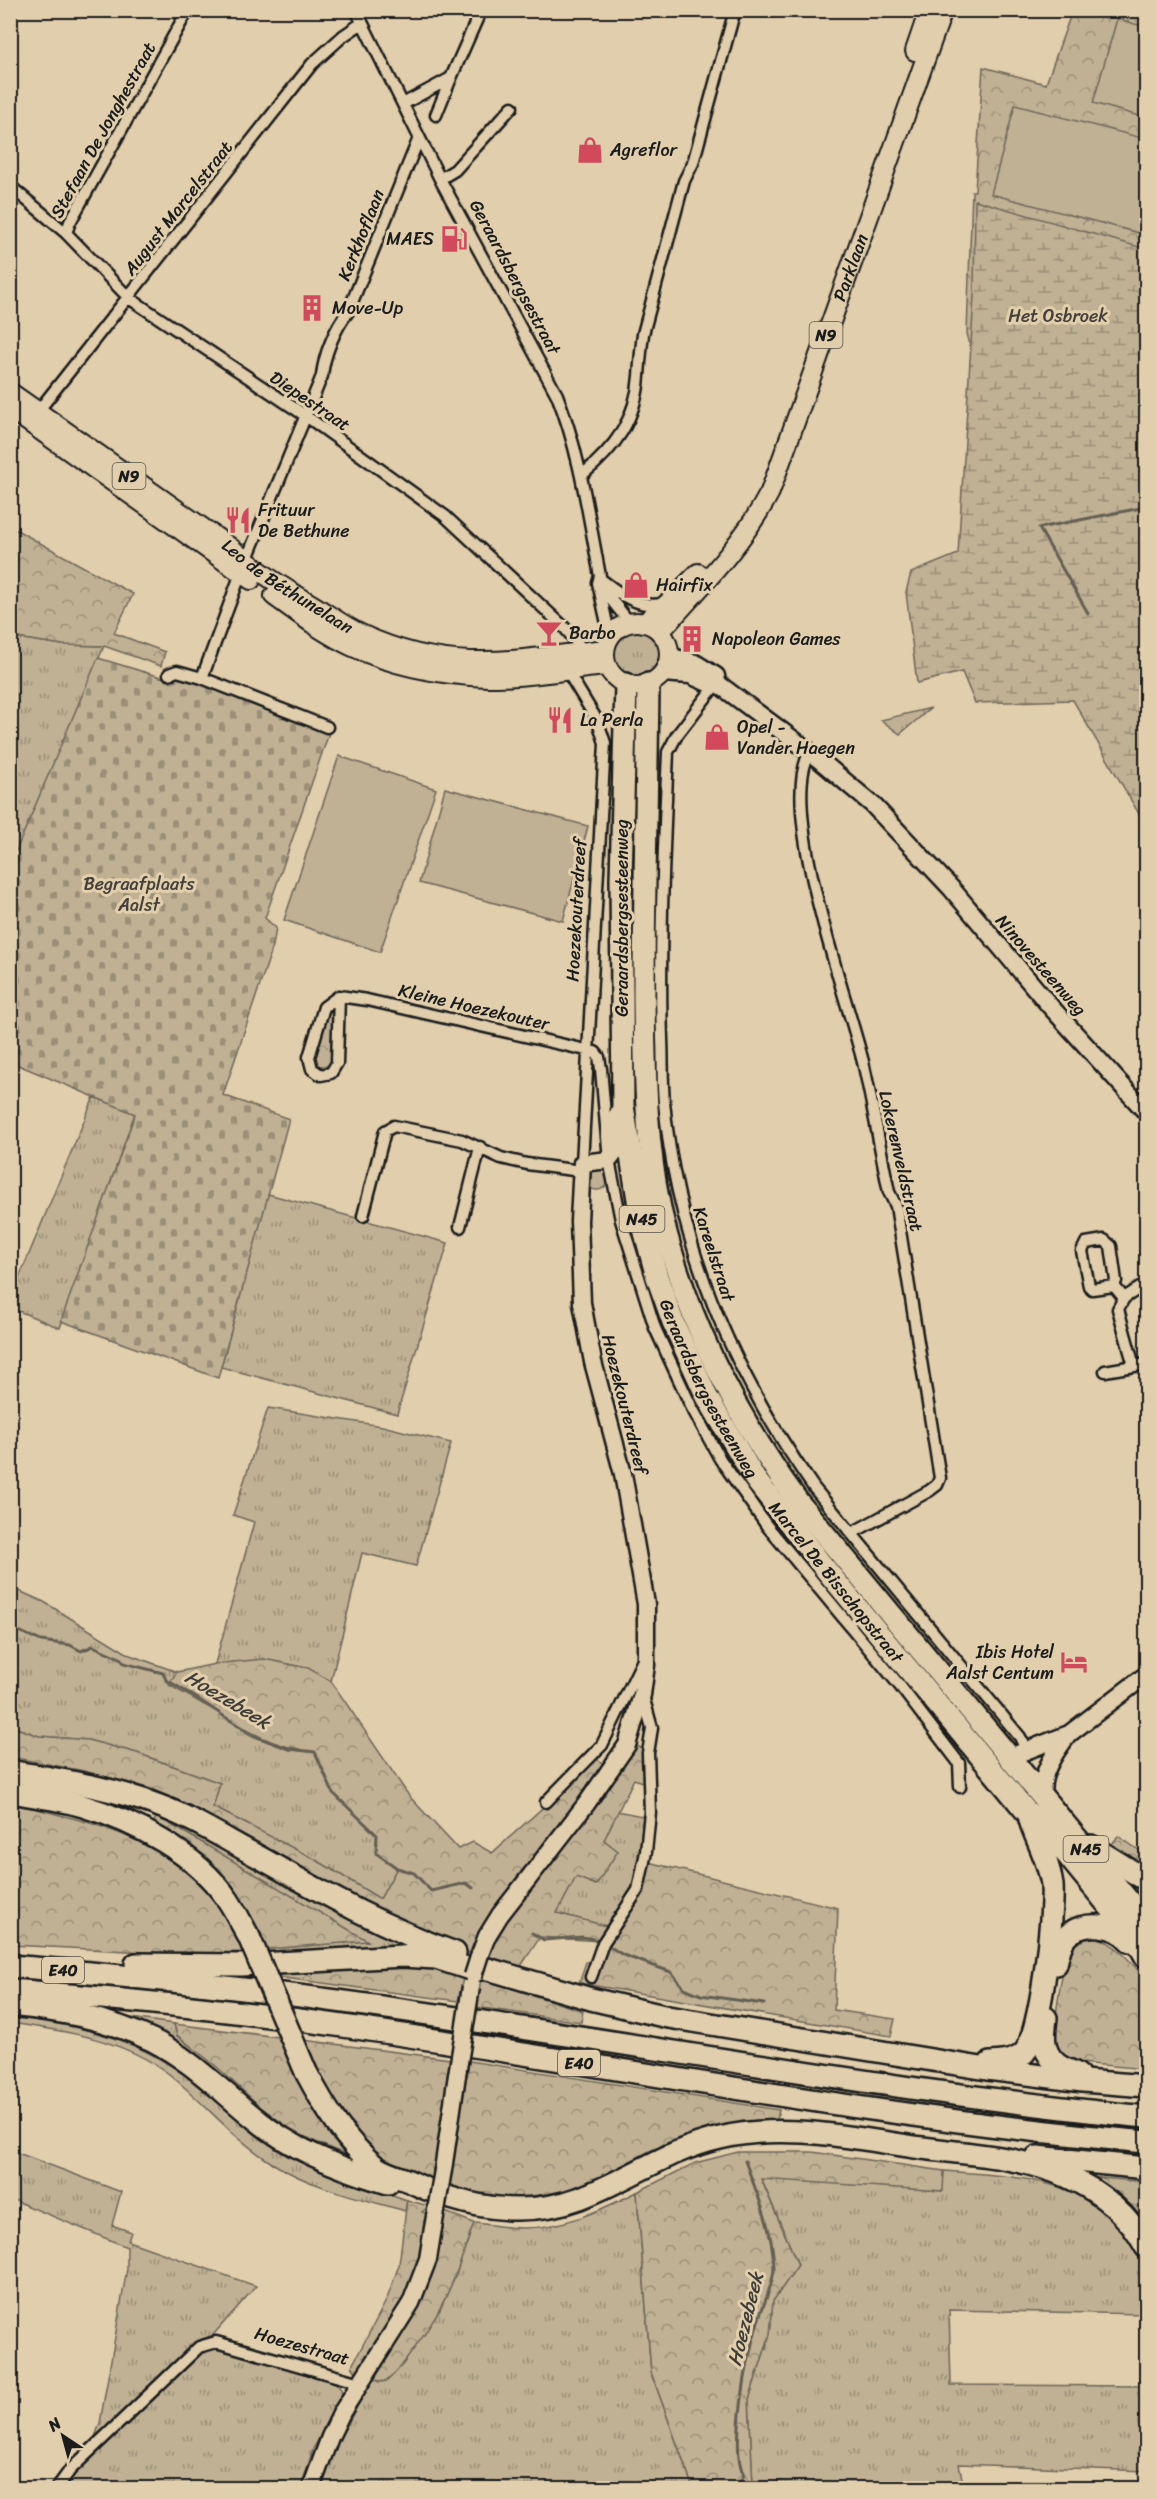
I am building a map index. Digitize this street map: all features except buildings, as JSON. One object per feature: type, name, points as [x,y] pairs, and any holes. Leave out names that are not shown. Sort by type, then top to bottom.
[{"type":"highway","name":"Geraardsbergsesteenweg","points":[[655,678],[644,879],[645,1104],[661,1212],[677,1270],[709,1352],[754,1438],[805,1510],[1018,1753],[1044,1798],[1146,1922]]},
{"type":"highway","name":"Geraardsbergsesteenweg","points":[[626,684],[621,879],[623,1106],[641,1218],[657,1277],[689,1362],[736,1450],[781,1514],[1026,1811],[1042,1824],[1136,1939],[1145,1955]]},
{"type":"highway","points":[[10,1771],[78,1783],[157,1805],[188,1818],[332,1898],[399,1932],[475,1960],[478,1971]]},
{"type":"highway","points":[[10,1792],[82,1806],[133,1826],[158,1839],[195,1865],[228,1899],[249,1936],[306,2072],[330,2116],[347,2139],[378,2168],[424,2190],[457,2202],[496,2209],[550,2207],[612,2184],[675,2153],[720,2138],[759,2132],[807,2133],[1002,2159],[1045,2168],[1089,2188],[1102,2197],[1125,2218],[1146,2247]]},
{"type":"highway","points":[[976,2066],[1006,2062],[1023,2054],[1031,2040],[1036,2023],[1051,1940],[1052,1884],[1046,1859],[1026,1811]]},
{"type":"highway","points":[[1071,1831],[1146,1880]]},
{"type":"highway","points":[[1083,2081],[1075,2072],[1054,2062],[1043,2042],[1062,1944],[1070,1933],[1096,1926],[1119,1932],[1145,1955]]},
{"type":"highway","points":[[115,1975],[130,1963],[241,1965],[402,1956],[436,1959],[470,1970],[668,2017],[987,2069],[1146,2086]]},
{"type":"highway","name":"E40","points":[[10,1966],[115,1975],[340,2001],[900,2087],[1146,2117]]},
{"type":"highway","name":"E40","points":[[10,1990],[256,2014],[892,2112],[1146,2142]]},
{"type":"highway","points":[[10,2005],[82,2014],[153,2040],[221,2088],[258,2121],[282,2138],[308,2152],[374,2179],[410,2189],[424,2190]]},
{"type":"highway","points":[[1002,2159],[1011,2154],[1146,2169]]},
{"type":"main road","name":"Parklaan","points":[[645,626],[736,531],[766,475],[929,10]]},
{"type":"main road","name":"Parklaan","points":[[645,626],[731,554],[770,492],[943,10]]},
{"type":"main road","name":"Leo de Béthunelaan","points":[[10,392],[34,417],[243,568],[318,628],[351,646],[384,659],[429,670],[489,677],[566,669],[607,651]]},
{"type":"main road","name":"Leo de Béthunelaan","points":[[10,409],[34,417]]},
{"type":"main road","name":"Leo de Béthunelaan","points":[[243,568],[294,597],[308,602],[346,627],[380,642],[422,655],[441,659],[517,662],[607,651]]},
{"type":"main road","points":[[645,626],[669,653],[655,678],[626,684],[612,675],[607,651],[617,629],[645,626]]},
{"type":"street","name":"Stefaan De Jonghestraat","points":[[66,233],[188,10]]},
{"type":"street","name":"Geraardsbergsestraat","points":[[356,10],[440,179],[557,395],[568,424],[582,475],[602,578],[612,602],[645,626]]},
{"type":"street","points":[[436,115],[481,10]]},
{"type":"street","points":[[582,475],[604,457],[626,427],[634,406],[643,334],[684,181],[696,152],[735,10]]},
{"type":"street","name":"August Marcelstraat","points":[[34,417],[312,64],[343,36],[362,23]]},
{"type":"street","points":[[403,104],[451,78]]},
{"type":"street","points":[[440,179],[455,170],[512,106]]},
{"type":"street","name":"Kerkhoflaan","points":[[201,678],[243,568],[306,416],[330,347],[348,312],[419,138]]},
{"type":"street","name":"Diepestraat","points":[[10,186],[66,233],[129,298],[306,416],[445,516],[564,627],[585,652]]},
{"type":"street","name":"Geraardsbergsestraat","points":[[602,578],[598,583],[607,651]]},
{"type":"street","points":[[602,578],[625,597],[641,604],[651,606],[670,601]]},
{"type":"street","points":[[669,653],[716,676],[717,683]]},
{"type":"street","name":"Hoezekouterdreef","points":[[478,1971],[487,1936],[500,1915],[580,1812],[627,1746],[642,1695],[646,1654],[646,1604],[636,1537],[623,1474],[593,1362],[582,1303],[579,1249],[581,1167],[605,743],[598,722],[566,669]]},
{"type":"street","points":[[169,674],[177,671],[201,678],[327,727]]},
{"type":"street","points":[[655,678],[690,675],[710,684],[717,683],[810,752]]},
{"type":"street","name":"Kareelstraat","points":[[717,683],[677,735],[668,752],[661,1001],[664,1101],[682,1211],[698,1264],[717,1314],[745,1377],[786,1448],[814,1488],[1020,1737],[1018,1753]]},
{"type":"street","name":"Ninovesteenweg","points":[[810,752],[859,792],[909,842],[1050,1006],[1146,1112]]},
{"type":"street","name":"Lokerenveldstraat","points":[[810,752],[801,772],[800,789],[808,864],[863,1064],[889,1192],[896,1206],[940,1478],[937,1485],[929,1491],[852,1533]]},
{"type":"street","points":[[339,996],[337,1063],[331,1073],[321,1075],[312,1069],[309,1057],[324,1007],[339,996]]},
{"type":"street","name":"Kleine Hoezekouter","points":[[339,996],[378,1002],[595,1052],[599,1057],[609,1160]]},
{"type":"street","points":[[363,1216],[387,1128],[394,1126],[462,1140],[501,1158],[527,1164],[581,1167],[609,1160],[617,1150],[615,1120],[623,1106]]},
{"type":"street","points":[[460,1227],[480,1147]]},
{"type":"street","name":"Marcel De Bisschopstraat","points":[[609,1160],[639,1282],[655,1328],[691,1406],[720,1459],[767,1526],[900,1686],[959,1763],[960,1787]]},
{"type":"street","points":[[1104,1240],[1111,1246],[1116,1281],[1114,1286],[1092,1289],[1089,1286],[1082,1251],[1086,1243],[1104,1240]]},
{"type":"street","points":[[1134,1366],[1118,1309],[1124,1298],[1146,1284]]},
{"type":"street","points":[[1114,1286],[1124,1298]]},
{"type":"street","points":[[1105,1371],[1146,1364]]},
{"type":"street","name":"Hoezekouterdreef","points":[[546,1802],[602,1745],[646,1654]]},
{"type":"street","points":[[1044,1798],[1042,1789],[1053,1756],[1069,1734],[1146,1675]]},
{"type":"street","name":"Hoezekouterdreef","points":[[591,1977],[603,1943],[638,1890],[646,1852],[650,1812],[648,1753],[652,1728],[642,1695]]},
{"type":"street","points":[[1018,1753],[1069,1734]]},
{"type":"street","name":"Hoezestraat","points":[[57,2488],[70,2470],[199,2347],[216,2342],[360,2383],[411,2303],[428,2259],[457,2075],[478,1971]]},
{"type":"street","points":[[311,2488],[330,2437],[360,2383]]},
{"type":"green space","name":"Het Osbroek","points":[[1072,11],[1146,11],[1146,492],[977,378],[967,333],[972,191],[975,191],[983,67],[1046,84]]},
{"type":"green space","points":[[1117,19],[1146,27],[1146,118],[1093,103]]},
{"type":"green space","points":[[1015,105],[1146,139],[1146,221],[1143,234],[991,194]]},
{"type":"green space","name":"Het Osbroek","points":[[975,200],[1146,249],[1146,826],[1073,700],[975,703],[962,672],[917,683],[906,592],[911,573],[958,554],[974,296]]},
{"type":"green space","points":[[11,527],[133,594],[114,633],[165,652],[161,666],[104,646],[63,645],[11,637]]},
{"type":"green space","points":[[636,630],[652,637],[659,653],[652,669],[636,676],[620,669],[613,653],[620,637]]},
{"type":"green space","points":[[11,637],[63,645],[104,646],[11,865]]},
{"type":"green space","name":"Begraafplaats Aalst","points":[[98,658],[174,681],[178,674],[329,733],[265,918],[276,928],[273,946],[223,1095],[289,1119],[218,1378],[61,1321],[135,1114],[11,1062],[10,865]]},
{"type":"green space","points":[[931,708],[900,734],[881,720]]},
{"type":"green space","points":[[339,756],[436,789],[380,952],[284,920]]},
{"type":"green space","points":[[445,788],[588,826],[563,921],[419,883]]},
{"type":"green space","points":[[333,1007],[333,1062],[328,1066],[319,1066],[314,1060],[328,1011]]},
{"type":"green space","points":[[94,1097],[135,1113],[60,1328],[11,1308],[10,1300]]},
{"type":"green space","points":[[597,1168],[607,1175],[608,1179],[601,1189],[597,1190],[587,1183],[586,1179],[593,1169]]},
{"type":"green space","points":[[268,1194],[448,1243],[397,1414],[221,1367]]},
{"type":"green space","points":[[268,1408],[382,1426],[451,1443],[416,1566],[362,1553],[331,1681],[288,1664],[247,1661],[215,1664],[254,1522],[233,1515]]},
{"type":"green space","points":[[10,1587],[44,1602],[130,1655],[177,1672],[169,1685],[228,1718],[250,1735],[290,1750],[315,1752],[333,1793],[377,1835],[376,1853],[397,1868],[380,1899],[318,1861],[213,1807],[220,1783],[137,1753],[88,1740],[39,1736],[11,1726]]},
{"type":"green space","points":[[264,1659],[308,1668],[331,1681],[409,1796],[458,1849],[473,1842],[492,1853],[597,1759],[606,1766],[492,1914],[471,1954],[376,1909],[208,1815],[152,1789],[84,1771],[11,1757],[10,1726],[39,1736],[88,1740],[137,1753],[220,1783],[213,1807],[318,1861],[380,1899],[397,1868],[376,1853],[377,1835],[333,1793],[315,1752],[290,1750],[250,1735],[228,1718],[169,1684],[177,1672],[215,1664]]},
{"type":"green space","points":[[634,1744],[644,1750],[644,1783],[634,1779],[604,1840],[618,1851],[596,1885],[576,1877],[557,1913],[610,1927],[600,1941],[540,1937],[519,1969],[488,1959],[501,1927]]},
{"type":"green space","points":[[10,1804],[90,1823],[119,1833],[146,1845],[170,1860],[193,1878],[213,1899],[230,1923],[244,1952],[186,1954],[11,1945]]},
{"type":"green space","points":[[617,1811],[647,1817],[634,1888],[610,1927],[557,1913],[576,1876],[618,1852],[604,1840]]},
{"type":"green space","points":[[157,1816],[180,1823],[409,1948],[268,1954],[267,1949],[367,1941]]},
{"type":"green space","points":[[157,1816],[368,1941],[267,1949],[245,1909],[221,1876],[192,1849],[153,1823]]},
{"type":"green space","points":[[1118,1836],[1146,1855],[1146,1867],[1132,1860],[1112,1844]]},
{"type":"green space","points":[[648,1862],[838,1908],[834,2010],[895,2019],[891,2036],[579,1983],[586,1962],[599,1958]]},
{"type":"green space","points":[[1118,1875],[1146,1889],[1146,1908]]},
{"type":"green space","points":[[1095,1937],[1117,1949],[1146,1980],[1146,2069],[1069,2062],[1056,2050],[1053,2039],[1065,1962],[1073,1945],[1083,1939]]},
{"type":"green space","points":[[432,1965],[464,1974],[458,2001],[277,1977],[275,1969]]},
{"type":"green space","points":[[481,1979],[583,2011],[581,2022],[476,2007]]},
{"type":"green space","points":[[103,2014],[174,2024],[177,2036],[332,2150],[344,2154],[358,2166],[305,2146]]},
{"type":"green space","points":[[11,2017],[81,2029],[145,2051],[186,2076],[255,2134],[279,2151],[310,2167],[407,2200],[405,2211],[320,2186],[287,2172],[245,2143],[169,2074],[133,2052],[73,2033],[11,2023]]},
{"type":"green space","points":[[174,2024],[278,2037],[316,2115],[344,2154],[297,2134],[261,2107],[177,2035]]},
{"type":"green space","points":[[303,2040],[450,2059],[432,2183],[397,2169],[381,2159],[352,2130],[329,2094]]},
{"type":"green space","points":[[469,2061],[779,2110],[777,2120],[699,2132],[674,2140],[589,2183],[554,2196],[524,2200],[491,2197],[448,2189]]},
{"type":"green space","points":[[10,2150],[121,2192],[112,2225],[131,2232],[128,2241],[256,2286],[213,2335],[201,2340],[94,2440],[100,2423],[127,2269],[127,2247],[11,2199]]},
{"type":"green space","points":[[738,2152],[812,2152],[944,2171],[943,2191],[761,2179],[798,2265],[773,2301],[770,2334],[749,2399],[753,2488],[693,2488],[651,2372],[637,2192],[695,2163]]},
{"type":"green space","points":[[944,2171],[1020,2178],[1068,2190],[1090,2201],[1110,2217],[1136,2249],[1144,2263],[1146,2273],[1146,2314],[949,2310],[951,2385],[1146,2386],[1146,2471],[959,2464],[964,2488],[753,2488],[749,2399],[770,2334],[773,2301],[798,2265],[761,2178],[942,2191]]},
{"type":"green space","points":[[1080,2176],[1146,2182],[1146,2231]]},
{"type":"green space","points":[[637,2192],[651,2372],[693,2488],[320,2488],[335,2447],[373,2378],[379,2382],[387,2381],[403,2364],[440,2310],[474,2223],[515,2228],[551,2225],[595,2212]]},
{"type":"green space","points":[[407,2200],[429,2206],[422,2212],[428,2214],[421,2258],[412,2286],[360,2370],[355,2371],[352,2366],[387,2299],[399,2265]]},
{"type":"green space","points":[[445,2212],[474,2223],[455,2277],[436,2315],[415,2348],[391,2377],[382,2382],[379,2381],[373,2378],[422,2300],[436,2264]]},
{"type":"green space","points":[[213,2348],[332,2379],[341,2389],[342,2397],[313,2449],[301,2488],[63,2488],[98,2448],[200,2352]]},
{"type":"waterway","points":[[1088,613],[1039,528],[1146,507]]},
{"type":"waterway","name":"Hoezebeek","points":[[10,1627],[41,1641],[70,1645],[81,1651],[93,1646],[120,1658],[124,1663],[163,1673],[166,1680],[254,1734],[292,1749],[315,1752],[333,1793],[377,1835],[376,1853],[397,1868],[414,1873],[431,1891],[466,1883],[473,1888]]},
{"type":"waterway","name":"Hoezebeek","points":[[532,1933],[544,1940],[582,1937],[599,1940]]},
{"type":"waterway","name":"Hoezebeek","points":[[607,1945],[623,1955],[671,1972],[684,1988],[701,1995],[764,2004]]},
{"type":"waterway","name":"Hoezebeek","points":[[741,2488],[739,2484],[744,2475],[738,2445],[745,2379],[753,2339],[774,2268],[768,2227],[745,2161]]},
{"type":"place","name":"Agreflor","points":[[590,150]]},
{"type":"place","name":"MAES","points":[[454,239]]},
{"type":"place","name":"Move-Up","points":[[312,308]]},
{"type":"place","name":"Frituur De Bethune","points":[[238,520]]},
{"type":"place","name":"Hairfix","points":[[636,585]]},
{"type":"place","name":"Barbo","points":[[549,633]]},
{"type":"place","name":"Napoleon Games","points":[[692,639]]},
{"type":"place","name":"La Perla","points":[[560,720]]},
{"type":"place","name":"Opel - Vander Haegen","points":[[717,737]]},
{"type":"place","name":"Ibis Hotel Aalst Centum","points":[[1074,1662]]}]
